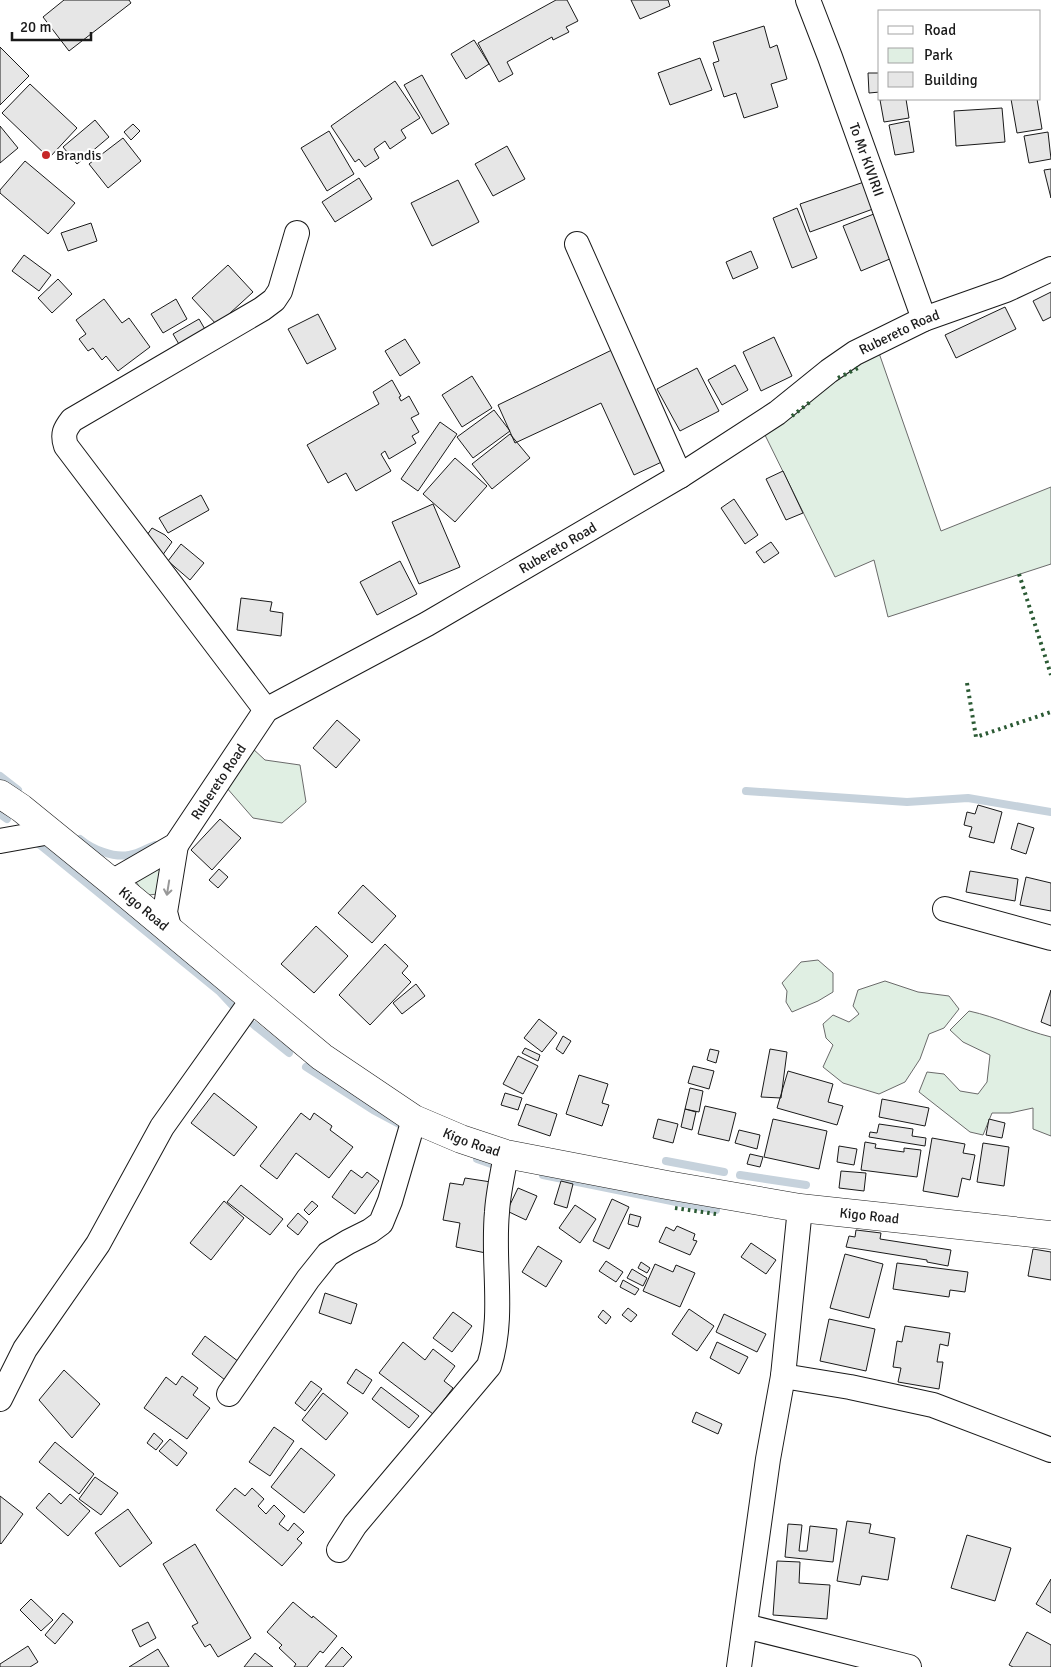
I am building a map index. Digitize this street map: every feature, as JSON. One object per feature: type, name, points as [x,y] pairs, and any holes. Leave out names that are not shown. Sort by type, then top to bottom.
[{"type":"street","name":"To Mr KIVIRII","points":[[808,0],[924,319]]},
{"type":"street","points":[[266,710],[66,446],[64,430],[72,420],[262,309],[274,300],[280,291],[297,233]]},
{"type":"street","points":[[577,244],[680,476]]},
{"type":"street","name":"Rubereto Road","points":[[112,882],[176,845],[266,710],[427,624],[680,476],[777,413],[829,371],[855,353],[924,319],[1013,287],[1051,269]]},
{"type":"street","name":"Kigo Road","points":[[0,794],[112,882],[322,1057],[414,1119],[461,1139],[506,1154],[800,1208],[1051,1235]]},
{"type":"street","points":[[0,841],[50,832]]},
{"type":"street","points":[[170,931],[165,912],[176,845]]},
{"type":"street","points":[[945,909],[1051,938]]},
{"type":"street","points":[[0,1399],[26,1349],[98,1244],[162,1128],[253,999]]},
{"type":"street","points":[[229,1394],[308,1279],[328,1254],[381,1223],[390,1201],[414,1119]]},
{"type":"street","points":[[339,1550],[355,1525],[489,1366],[495,1348],[497,1325],[497,1212],[506,1154]]},
{"type":"street","points":[[739,1667],[768,1458],[783,1376],[800,1208]]},
{"type":"street","points":[[0,1357],[26,1349]]},
{"type":"street","points":[[783,1376],[850,1387],[934,1405],[1051,1450]]},
{"type":"street","points":[[745,1626],[909,1667]]},
{"type":"green space","points":[[879,353],[941,531],[1051,487],[1051,564],[888,617],[874,560],[835,577],[764,433],[845,368]]},
{"type":"green space","points":[[252,748],[265,760],[300,765],[306,802],[282,823],[253,818],[226,787]]},
{"type":"green space","points":[[169,856],[157,894],[149,895],[142,890],[130,874]]},
{"type":"green space","points":[[818,960],[833,973],[833,992],[818,1001],[792,1012],[786,1002],[787,991],[782,983],[801,962]]},
{"type":"green space","points":[[885,981],[918,992],[949,996],[959,1009],[944,1028],[929,1034],[920,1059],[905,1082],[879,1094],[843,1083],[823,1067],[833,1045],[826,1038],[823,1024],[833,1015],[849,1022],[859,1014],[853,1006],[858,990]]},
{"type":"green space","points":[[969,1011],[1051,1037],[1051,1136],[1033,1129],[1033,1108],[1010,1113],[992,1113],[983,1135],[970,1132],[919,1092],[927,1072],[944,1074],[960,1091],[978,1094],[987,1082],[990,1055],[963,1042],[950,1030]]},
{"type":"building","points":[[64,0],[129,0],[131,3],[69,51],[43,17]]},
{"type":"building","points":[[556,0],[567,0],[578,21],[566,27],[569,32],[553,40],[552,37],[507,62],[513,74],[499,82],[478,43]]},
{"type":"building","points":[[631,0],[668,0],[670,6],[640,19]]},
{"type":"building","points":[[764,26],[770,48],[777,45],[787,79],[771,84],[778,107],[744,118],[736,93],[724,97],[713,63],[719,61],[713,42]]},
{"type":"building","points":[[474,40],[489,64],[466,79],[451,54]]},
{"type":"building","points":[[0,47],[29,76],[0,105]]},
{"type":"building","points":[[700,58],[712,90],[670,105],[658,73]]},
{"type":"building","points":[[868,73],[878,73],[878,92],[869,93]]},
{"type":"building","points":[[422,75],[449,124],[432,134],[404,85]]},
{"type":"building","points":[[395,81],[420,118],[401,130],[406,138],[390,149],[385,141],[374,149],[379,158],[365,167],[359,159],[355,162],[331,126]]},
{"type":"building","points":[[30,84],[77,128],[49,158],[2,113]]},
{"type":"building","points":[[880,100],[906,100],[909,118],[884,122]]},
{"type":"building","points":[[1011,100],[1037,100],[1042,129],[1017,133]]},
{"type":"building","points":[[1002,108],[1005,142],[956,146],[954,111]]},
{"type":"building","points":[[95,120],[109,137],[77,164],[63,147]]},
{"type":"building","points":[[909,121],[914,152],[895,155],[889,125]]},
{"type":"building","points":[[133,124],[140,131],[131,140],[124,132]]},
{"type":"building","points":[[0,126],[18,148],[0,163]]},
{"type":"building","points":[[329,131],[354,174],[327,191],[301,148]]},
{"type":"building","points":[[1048,132],[1051,159],[1029,163],[1024,136]]},
{"type":"building","points":[[123,138],[141,161],[108,188],[89,164]]},
{"type":"building","points":[[507,146],[525,179],[493,196],[475,164]]},
{"type":"building","points":[[25,161],[75,203],[48,234],[0,193],[0,190]]},
{"type":"building","points":[[1051,169],[1051,198],[1044,170]]},
{"type":"building","points":[[359,178],[372,199],[335,222],[322,202]]},
{"type":"building","points":[[458,180],[479,222],[432,246],[411,203]]},
{"type":"building","points":[[864,182],[873,209],[810,232],[800,204]]},
{"type":"building","points":[[797,208],[817,258],[792,268],[773,218]]},
{"type":"building","points":[[879,212],[897,256],[861,271],[843,226]]},
{"type":"building","points":[[91,223],[97,241],[68,251],[61,233]]},
{"type":"building","points":[[751,251],[758,268],[733,279],[726,262]]},
{"type":"building","points":[[24,255],[51,275],[39,291],[12,271]]},
{"type":"building","points":[[228,265],[253,292],[217,325],[192,298]]},
{"type":"building","points":[[58,279],[72,294],[52,313],[38,298]]},
{"type":"building","points":[[1051,292],[1051,317],[1043,321],[1033,301]]},
{"type":"building","points":[[104,299],[122,323],[129,318],[150,347],[118,371],[106,356],[102,360],[93,348],[88,351],[79,339],[86,334],[76,320]]},
{"type":"building","points":[[176,299],[187,319],[163,333],[151,314]]},
{"type":"building","points":[[1005,307],[1016,329],[956,358],[945,335]]},
{"type":"building","points":[[318,314],[336,349],[307,364],[288,329]]},
{"type":"building","points":[[199,319],[206,331],[180,346],[173,334]]},
{"type":"building","points":[[774,337],[792,376],[761,391],[743,352]]},
{"type":"building","points":[[405,339],[420,363],[400,376],[385,351]]},
{"type":"building","points":[[616,348],[668,459],[634,475],[601,403],[515,443],[498,405]]},
{"type":"building","points":[[735,365],[748,390],[722,405],[708,380]]},
{"type":"building","points":[[697,368],[719,411],[680,431],[657,389]]},
{"type":"building","points":[[472,376],[492,408],[462,427],[442,395]]},
{"type":"building","points":[[392,380],[401,396],[399,397],[401,401],[409,396],[419,414],[411,418],[419,432],[412,436],[416,443],[389,459],[385,451],[381,454],[391,471],[356,491],[346,473],[328,483],[307,445],[379,404],[373,392]]},
{"type":"building","points":[[494,410],[510,431],[473,458],[457,437]]},
{"type":"building","points":[[440,422],[457,434],[418,491],[401,479]]},
{"type":"building","points":[[510,434],[530,458],[492,489],[472,464]]},
{"type":"building","points":[[455,458],[487,486],[455,522],[423,494]]},
{"type":"building","points":[[783,471],[803,513],[786,520],[766,479]]},
{"type":"building","points":[[201,495],[209,510],[168,533],[159,518]]},
{"type":"building","points":[[734,499],[758,535],[745,544],[721,508]]},
{"type":"building","points":[[433,504],[460,567],[419,584],[392,522]]},
{"type":"building","points":[[152,528],[165,535],[172,542],[162,556],[142,542]]},
{"type":"building","points":[[771,542],[779,553],[764,563],[756,552]]},
{"type":"building","points":[[181,544],[204,563],[190,580],[168,561]]},
{"type":"building","points":[[400,561],[417,594],[377,615],[360,582]]},
{"type":"building","points":[[241,598],[272,602],[270,611],[283,613],[281,636],[237,630]]},
{"type":"building","points":[[337,720],[360,740],[336,768],[313,748]]},
{"type":"building","points":[[978,805],[1002,812],[994,843],[969,837],[972,827],[964,825],[967,812],[975,814]]},
{"type":"building","points":[[220,819],[241,838],[212,870],[191,850]]},
{"type":"building","points":[[1018,823],[1034,828],[1026,854],[1011,849]]},
{"type":"building","points":[[219,869],[228,877],[218,888],[209,880]]},
{"type":"building","points":[[970,871],[1018,879],[1015,901],[966,892]]},
{"type":"building","points":[[1026,877],[1051,883],[1051,911],[1020,905]]},
{"type":"building","points":[[363,885],[396,916],[372,943],[338,913]]},
{"type":"building","points":[[316,926],[348,956],[314,993],[281,964]]},
{"type":"building","points":[[385,944],[408,966],[402,973],[411,982],[370,1025],[339,995]]},
{"type":"building","points":[[416,984],[425,996],[402,1014],[393,1003]]},
{"type":"building","points":[[1051,990],[1051,1026],[1041,1022]]},
{"type":"building","points":[[539,1019],[557,1033],[542,1052],[524,1038]]},
{"type":"building","points":[[563,1036],[571,1041],[563,1054],[556,1049]]},
{"type":"building","points":[[525,1048],[540,1055],[538,1061],[522,1053]]},
{"type":"building","points":[[710,1049],[719,1051],[716,1063],[707,1060]]},
{"type":"building","points":[[770,1049],[787,1052],[781,1098],[761,1097]]},
{"type":"building","points":[[518,1056],[538,1066],[523,1094],[503,1084]]},
{"type":"building","points":[[693,1066],[714,1071],[709,1089],[688,1083]]},
{"type":"building","points":[[788,1071],[833,1084],[828,1102],[843,1106],[837,1125],[777,1108]]},
{"type":"building","points":[[579,1075],[608,1084],[602,1103],[609,1105],[602,1126],[566,1114]]},
{"type":"building","points":[[690,1088],[703,1091],[699,1112],[685,1109]]},
{"type":"building","points":[[214,1093],[257,1127],[234,1156],[191,1123]]},
{"type":"building","points":[[505,1093],[522,1098],[518,1110],[501,1105]]},
{"type":"building","points":[[882,1099],[929,1108],[925,1126],[879,1117]]},
{"type":"building","points":[[526,1104],[557,1114],[550,1136],[518,1125]]},
{"type":"building","points":[[705,1106],[736,1113],[729,1141],[698,1134]]},
{"type":"building","points":[[685,1109],[696,1112],[692,1130],[681,1127]]},
{"type":"building","points":[[301,1113],[310,1120],[314,1113],[332,1126],[330,1130],[353,1147],[329,1178],[296,1153],[277,1179],[260,1166]]},
{"type":"building","points":[[658,1119],[678,1124],[673,1143],[653,1138]]},
{"type":"building","points":[[773,1119],[827,1131],[819,1169],[764,1157]]},
{"type":"building","points":[[989,1119],[1005,1123],[1002,1138],[986,1135]]},
{"type":"building","points":[[879,1124],[913,1129],[912,1136],[926,1138],[925,1146],[869,1137],[870,1132],[877,1133]]},
{"type":"building","points":[[739,1130],[760,1135],[757,1149],[735,1143]]},
{"type":"building","points":[[932,1138],[965,1144],[963,1153],[975,1155],[970,1180],[962,1178],[958,1197],[923,1191]]},
{"type":"building","points":[[865,1142],[876,1144],[875,1148],[904,1152],[904,1148],[921,1150],[917,1177],[861,1170]]},
{"type":"building","points":[[983,1143],[1009,1147],[1004,1186],[977,1182]]},
{"type":"building","points":[[839,1146],[857,1149],[854,1165],[837,1162]]},
{"type":"building","points":[[750,1154],[763,1157],[760,1167],[747,1164]]},
{"type":"building","points":[[351,1170],[362,1178],[367,1172],[379,1181],[355,1214],[332,1197]]},
{"type":"building","points":[[841,1171],[866,1173],[864,1191],[839,1188]]},
{"type":"building","points":[[465,1178],[491,1182],[491,1254],[456,1247],[460,1223],[443,1220],[450,1183],[463,1185]]},
{"type":"building","points":[[561,1181],[573,1184],[567,1208],[554,1204]]},
{"type":"building","points":[[241,1185],[283,1219],[270,1235],[227,1202]]},
{"type":"building","points":[[518,1188],[537,1196],[526,1220],[507,1211]]},
{"type":"building","points":[[612,1199],[629,1207],[609,1249],[593,1241]]},
{"type":"building","points":[[224,1201],[244,1218],[211,1260],[190,1243]]},
{"type":"building","points":[[312,1201],[318,1206],[309,1215],[304,1210]]},
{"type":"building","points":[[575,1205],[596,1219],[580,1243],[559,1228]]},
{"type":"building","points":[[298,1213],[308,1222],[298,1235],[287,1226]]},
{"type":"building","points":[[630,1214],[641,1217],[638,1227],[628,1224]]},
{"type":"building","points":[[677,1226],[695,1234],[693,1240],[697,1241],[690,1255],[659,1242],[666,1227],[674,1231]]},
{"type":"building","points":[[856,1230],[881,1233],[880,1239],[951,1250],[948,1266],[927,1262],[927,1260],[846,1247],[849,1236],[855,1237]]},
{"type":"building","points":[[751,1243],[776,1260],[766,1274],[741,1257]]},
{"type":"building","points":[[538,1246],[562,1261],[546,1287],[522,1272]]},
{"type":"building","points":[[1033,1249],[1051,1252],[1051,1280],[1028,1276]]},
{"type":"building","points":[[845,1254],[883,1264],[869,1318],[830,1308]]},
{"type":"building","points":[[606,1261],[623,1272],[616,1282],[599,1271]]},
{"type":"building","points":[[641,1262],[650,1268],[647,1273],[638,1268]]},
{"type":"building","points":[[897,1263],[968,1272],[965,1292],[950,1290],[949,1297],[893,1289]]},
{"type":"building","points":[[655,1264],[673,1272],[676,1265],[695,1273],[680,1307],[643,1291]]},
{"type":"building","points":[[632,1269],[647,1278],[643,1286],[627,1278]]},
{"type":"building","points":[[623,1280],[639,1289],[635,1295],[620,1287]]},
{"type":"building","points":[[325,1293],[357,1304],[351,1324],[319,1313]]},
{"type":"building","points":[[628,1308],[637,1315],[631,1322],[622,1315]]},
{"type":"building","points":[[689,1309],[714,1326],[697,1351],[672,1334]]},
{"type":"building","points":[[603,1310],[611,1317],[606,1324],[598,1317]]},
{"type":"building","points":[[453,1312],[472,1326],[452,1352],[433,1338]]},
{"type":"building","points":[[724,1314],[766,1334],[757,1352],[716,1332]]},
{"type":"building","points":[[829,1319],[875,1329],[866,1371],[820,1361]]},
{"type":"building","points":[[905,1326],[950,1333],[948,1346],[940,1344],[937,1362],[943,1362],[939,1389],[898,1382],[901,1368],[893,1367],[897,1341],[902,1342]]},
{"type":"building","points":[[205,1336],[239,1362],[225,1380],[192,1354]]},
{"type":"building","points":[[403,1342],[425,1360],[433,1349],[455,1366],[444,1381],[453,1388],[433,1414],[379,1373]]},
{"type":"building","points":[[717,1342],[748,1357],[739,1374],[710,1358]]},
{"type":"building","points":[[356,1369],[372,1380],[363,1394],[347,1383]]},
{"type":"building","points":[[64,1370],[100,1404],[72,1438],[39,1400]]},
{"type":"building","points":[[182,1376],[198,1388],[193,1395],[210,1408],[187,1439],[144,1408],[166,1377],[176,1385]]},
{"type":"building","points":[[311,1381],[322,1389],[305,1411],[295,1403]]},
{"type":"building","points":[[381,1387],[419,1416],[409,1428],[372,1399]]},
{"type":"building","points":[[323,1393],[348,1413],[326,1440],[302,1420]]},
{"type":"building","points":[[696,1412],[722,1424],[718,1434],[692,1422]]},
{"type":"building","points":[[274,1427],[294,1441],[270,1476],[249,1462]]},
{"type":"building","points":[[154,1433],[163,1441],[156,1450],[147,1443]]},
{"type":"building","points":[[170,1439],[187,1453],[177,1466],[159,1451]]},
{"type":"building","points":[[55,1442],[94,1474],[79,1494],[39,1462]]},
{"type":"building","points":[[301,1448],[335,1475],[304,1513],[271,1487]]},
{"type":"building","points":[[95,1477],[118,1493],[101,1515],[79,1499]]},
{"type":"building","points":[[235,1488],[245,1496],[252,1488],[264,1499],[258,1506],[266,1514],[274,1505],[285,1516],[279,1524],[288,1531],[294,1523],[304,1532],[297,1539],[302,1543],[282,1566],[216,1510]]},
{"type":"building","points":[[49,1493],[61,1504],[70,1494],[90,1511],[68,1536],[36,1508]]},
{"type":"building","points":[[0,1496],[23,1514],[1,1544],[0,1543]]},
{"type":"building","points":[[128,1509],[152,1543],[120,1567],[95,1533]]},
{"type":"building","points":[[847,1521],[871,1524],[869,1533],[895,1538],[888,1580],[862,1576],[860,1585],[837,1581]]},
{"type":"building","points":[[788,1524],[802,1525],[799,1551],[807,1551],[810,1526],[837,1529],[833,1562],[785,1557]]},
{"type":"building","points":[[967,1535],[1011,1548],[995,1601],[951,1588]]},
{"type":"building","points":[[195,1544],[251,1638],[218,1657],[210,1644],[205,1647],[192,1626],[198,1623],[163,1564]]},
{"type":"building","points":[[777,1561],[800,1562],[799,1583],[830,1585],[827,1619],[773,1615]]},
{"type":"building","points":[[1051,1579],[1051,1613],[1036,1604]]},
{"type":"building","points":[[31,1599],[53,1620],[41,1631],[20,1610]]},
{"type":"building","points":[[293,1602],[337,1636],[323,1653],[320,1651],[307,1667],[294,1667],[296,1664],[279,1648],[282,1645],[267,1632]]},
{"type":"building","points":[[63,1613],[73,1622],[55,1644],[45,1635]]},
{"type":"building","points":[[148,1622],[156,1638],[140,1647],[132,1630]]},
{"type":"building","points":[[1027,1632],[1051,1645],[1051,1667],[1013,1667],[1009,1665]]},
{"type":"building","points":[[28,1646],[38,1662],[30,1667],[0,1667],[0,1664]]},
{"type":"building","points":[[342,1647],[352,1657],[343,1667],[325,1667]]},
{"type":"building","points":[[158,1649],[169,1667],[129,1667]]},
{"type":"building","points":[[255,1653],[273,1667],[244,1667]]},
{"type":"waterway","points":[[0,776],[18,790]]},
{"type":"waterway","points":[[746,791],[907,802],[968,798],[1051,812]]},
{"type":"waterway","points":[[0,814],[7,819]]},
{"type":"waterway","points":[[80,839],[97,849],[123,856],[155,845]]},
{"type":"waterway","points":[[33,841],[220,992],[234,1007]]},
{"type":"waterway","points":[[254,1025],[289,1053]]},
{"type":"waterway","points":[[306,1067],[373,1110],[401,1125]]},
{"type":"waterway","points":[[477,1159],[497,1166]]},
{"type":"waterway","points":[[666,1161],[724,1172]]},
{"type":"waterway","points":[[543,1175],[716,1210]]},
{"type":"waterway","points":[[740,1175],[806,1185]]},
{"type":"hedge","points":[[838,378],[860,367]]},
{"type":"hedge","points":[[792,416],[810,402]]},
{"type":"hedge","points":[[1019,574],[1051,675]]},
{"type":"hedge","points":[[967,683],[976,737],[1051,712]]},
{"type":"hedge","points":[[675,1208],[716,1214]]},
{"type":"place","name":"Brandis","points":[[46,155]]}]
